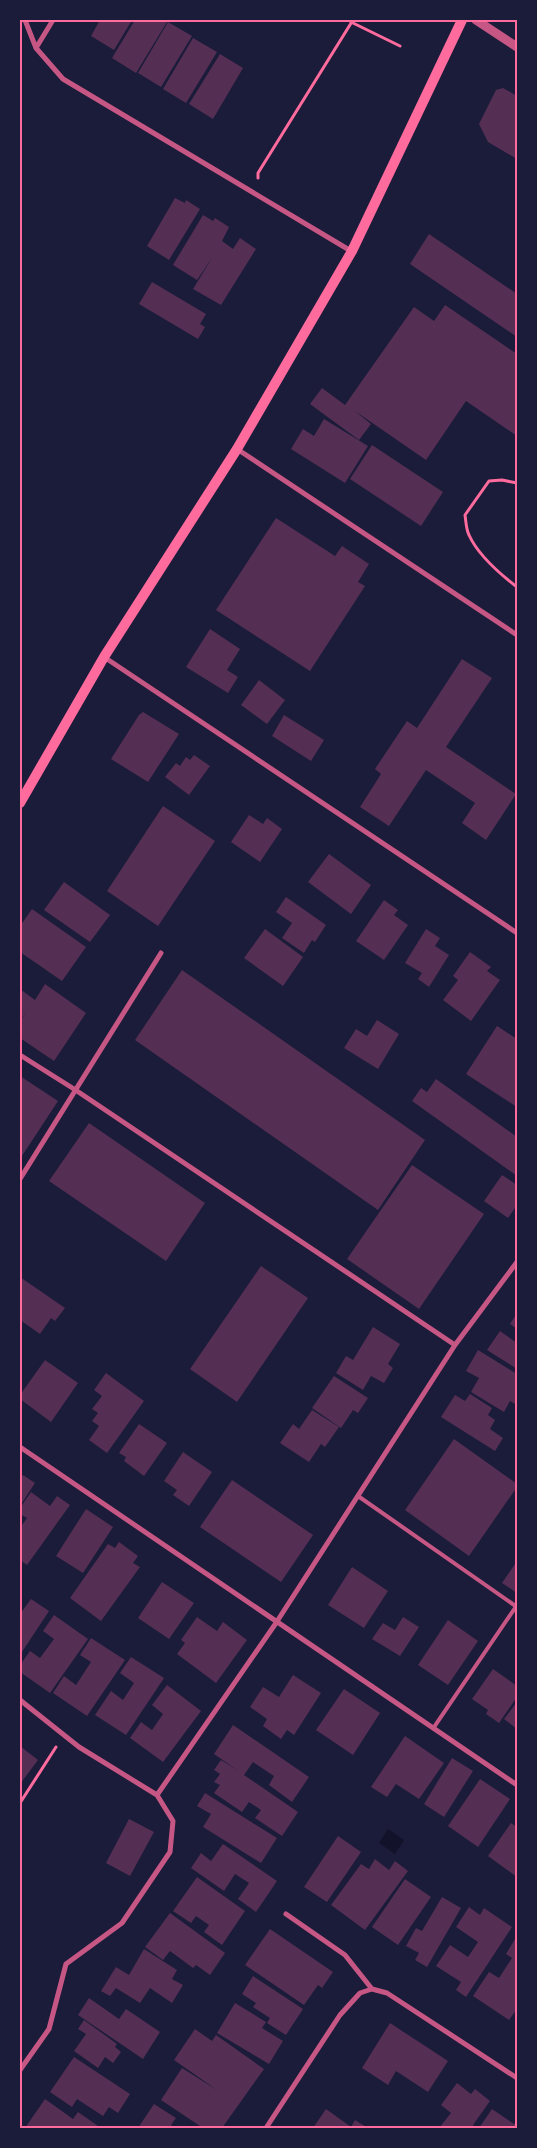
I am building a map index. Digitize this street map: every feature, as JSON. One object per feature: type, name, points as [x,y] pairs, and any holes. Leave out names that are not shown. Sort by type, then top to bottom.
[{"type":"main road","points":[[20,803],[104,657],[237,449],[352,251],[462,20]]},
{"type":"street","points":[[25,20],[36,48],[63,79],[352,251]]},
{"type":"street","points":[[36,48],[53,20]]},
{"type":"street","points":[[476,20],[517,48]]},
{"type":"street","points":[[237,449],[517,635]]},
{"type":"street","points":[[104,657],[517,933]]},
{"type":"street","points":[[20,1179],[74,1089],[161,952]]},
{"type":"street","points":[[20,1055],[74,1089],[455,1345]]},
{"type":"street","points":[[157,1795],[276,1623],[455,1345],[517,1262]]},
{"type":"street","points":[[20,1447],[276,1623],[434,1727],[517,1785]]},
{"type":"street","points":[[20,1700],[78,1746],[157,1795],[172,1821],[170,1852],[122,1923],[66,1964],[49,2029],[20,2070]]},
{"type":"street","points":[[286,1914],[345,1955],[372,1989]]},
{"type":"street","points":[[266,2128],[340,2015],[360,1993],[372,1989],[387,1993],[517,2078]]},
{"type":"lane","points":[[358,1496],[517,1606],[434,1727]]},
{"type":"path","points":[[260,196],[258,173],[352,21],[400,46]]},
{"type":"path","points":[[517,483],[502,480],[489,482],[465,515],[468,535],[483,556],[517,587]]},
{"type":"path","points":[[20,1803],[64,1735]]},
{"type":"shaded area","points":[[388,1829],[404,1840],[395,1854],[379,1843]]},
{"type":"building","points":[[100,20],[132,20],[114,50],[91,36]]},
{"type":"building","points":[[135,20],[167,22],[136,73],[112,58]]},
{"type":"building","points":[[168,22],[192,36],[161,87],[138,73]]},
{"type":"building","points":[[193,38],[217,52],[186,103],[163,89]]},
{"type":"building","points":[[220,54],[243,68],[213,119],[189,104]]},
{"type":"building","points":[[503,88],[517,96],[517,159],[488,142],[479,124],[496,90]]},
{"type":"building","points":[[175,198],[185,203],[186,200],[200,209],[169,260],[147,246]]},
{"type":"building","points":[[203,215],[213,221],[215,218],[229,227],[222,241],[233,249],[240,238],[256,249],[221,305],[193,289],[212,258],[197,280],[173,265]]},
{"type":"building","points":[[429,234],[517,294],[517,337],[410,264]]},
{"type":"building","points":[[152,282],[206,314],[200,324],[205,327],[198,339],[139,304]]},
{"type":"building","points":[[445,305],[517,354],[517,436],[466,401],[426,460],[355,411],[371,424],[359,440],[310,404],[322,388],[345,405],[414,307],[434,321]]},
{"type":"building","points":[[324,419],[368,446],[345,483],[291,449],[303,429],[314,436]]},
{"type":"building","points":[[372,445],[443,492],[421,526],[350,479]]},
{"type":"building","points":[[276,518],[335,556],[342,546],[369,564],[358,582],[365,586],[310,671],[216,610]]},
{"type":"building","points":[[210,629],[240,649],[227,670],[238,677],[228,693],[186,667]]},
{"type":"building","points":[[462,659],[492,678],[446,747],[516,794],[486,840],[462,823],[475,803],[426,770],[389,826],[360,807],[381,774],[375,769],[407,721],[417,728]]},
{"type":"building","points":[[259,680],[285,700],[267,724],[241,705]]},
{"type":"building","points":[[143,712],[179,734],[148,782],[111,759],[139,715]]},
{"type":"building","points":[[284,715],[324,740],[311,761],[272,736]]},
{"type":"building","points":[[194,755],[210,766],[189,795],[165,777],[176,763],[180,766],[186,757],[190,760]]},
{"type":"building","points":[[163,806],[215,841],[158,926],[107,891]]},
{"type":"building","points":[[249,815],[263,824],[267,818],[282,829],[260,862],[231,842]]},
{"type":"building","points":[[329,854],[371,885],[351,914],[308,882]]},
{"type":"building","points":[[64,882],[110,915],[90,942],[44,910]]},
{"type":"building","points":[[286,897],[326,925],[315,942],[312,940],[304,953],[282,938],[292,923],[276,912]]},
{"type":"building","points":[[384,900],[398,910],[394,915],[408,925],[384,960],[356,941]]},
{"type":"building","points":[[32,909],[86,947],[62,981],[20,952],[20,926]]},
{"type":"building","points":[[265,929],[303,957],[283,986],[244,958]]},
{"type":"building","points":[[426,929],[440,938],[435,946],[449,955],[429,987],[418,979],[422,973],[405,963]]},
{"type":"building","points":[[470,952],[491,967],[487,971],[500,980],[471,1021],[443,1000],[458,980],[453,976]]},
{"type":"building","points":[[182,970],[425,1140],[378,1210],[135,1040]]},
{"type":"building","points":[[45,984],[86,1013],[54,1061],[20,1038],[20,1021],[26,1013],[20,1020],[20,989],[35,1000]]},
{"type":"building","points":[[377,1020],[399,1034],[378,1069],[344,1048],[356,1029],[367,1036]]},
{"type":"building","points":[[497,1026],[517,1039],[517,1107],[466,1074]]},
{"type":"building","points":[[20,1076],[58,1101],[20,1159]]},
{"type":"building","points":[[436,1079],[517,1137],[517,1176],[412,1101],[421,1088],[427,1092]]},
{"type":"building","points":[[89,1123],[205,1203],[166,1261],[49,1181]]},
{"type":"building","points":[[412,1165],[484,1214],[419,1309],[347,1259]]},
{"type":"building","points":[[502,1175],[517,1185],[517,1205],[508,1218],[484,1201]]},
{"type":"building","points":[[261,1266],[308,1298],[237,1402],[190,1369]]},
{"type":"building","points":[[20,1277],[65,1308],[55,1321],[51,1318],[40,1334],[20,1320]]},
{"type":"building","points":[[517,1313],[517,1329],[510,1324]]},
{"type":"building","points":[[373,1327],[400,1344],[388,1364],[393,1368],[384,1383],[371,1376],[363,1390],[336,1373],[346,1356],[353,1360]]},
{"type":"building","points":[[500,1331],[517,1343],[517,1369],[487,1350]]},
{"type":"building","points":[[478,1350],[517,1374],[517,1405],[510,1401],[504,1412],[471,1392],[479,1378],[466,1371]]},
{"type":"building","points":[[45,1360],[78,1383],[51,1422],[20,1399],[20,1395]]},
{"type":"building","points":[[106,1373],[144,1401],[107,1453],[89,1440],[99,1426],[92,1421],[98,1413],[92,1409],[102,1396],[94,1390]]},
{"type":"building","points":[[334,1376],[368,1398],[358,1413],[353,1410],[341,1428],[312,1408]]},
{"type":"building","points":[[470,1394],[492,1408],[488,1415],[495,1420],[490,1429],[503,1438],[495,1451],[441,1417],[455,1395],[465,1401]]},
{"type":"building","points":[[312,1410],[339,1427],[325,1447],[321,1444],[309,1462],[280,1443],[293,1424],[299,1429]]},
{"type":"building","points":[[139,1424],[167,1443],[144,1476],[124,1461],[126,1457],[119,1453]]},
{"type":"building","points":[[454,1439],[517,1484],[517,1487],[469,1556],[405,1510]]},
{"type":"building","points":[[183,1452],[212,1472],[189,1506],[173,1495],[177,1490],[164,1481]]},
{"type":"building","points":[[23,1475],[35,1483],[20,1506],[20,1479]]},
{"type":"building","points":[[232,1480],[313,1535],[281,1582],[200,1527]]},
{"type":"building","points":[[31,1492],[50,1506],[57,1496],[70,1505],[27,1565],[20,1560],[20,1528],[27,1518],[20,1514],[20,1508]]},
{"type":"building","points":[[86,1509],[113,1527],[83,1573],[56,1556]]},
{"type":"building","points":[[119,1542],[138,1556],[133,1563],[140,1567],[101,1621],[70,1598],[108,1544],[115,1548]]},
{"type":"building","points":[[517,1561],[517,1593],[502,1583]]},
{"type":"building","points":[[352,1567],[388,1591],[364,1628],[328,1605]]},
{"type":"building","points":[[162,1582],[194,1603],[169,1639],[138,1618]]},
{"type":"building","points":[[31,1599],[49,1611],[20,1655],[20,1614]]},
{"type":"building","points":[[54,1615],[88,1639],[50,1693],[20,1672],[20,1665],[30,1651],[40,1658],[54,1639],[43,1631]]},
{"type":"building","points":[[197,1617],[217,1631],[223,1622],[247,1640],[216,1683],[177,1654],[185,1643],[181,1640]]},
{"type":"building","points":[[403,1617],[419,1627],[400,1656],[372,1639],[383,1623],[395,1630]]},
{"type":"building","points":[[448,1620],[478,1641],[448,1685],[418,1665]]},
{"type":"building","points":[[91,1638],[125,1660],[87,1716],[53,1693],[64,1676],[76,1685],[91,1662],[80,1655]]},
{"type":"building","points":[[131,1657],[164,1678],[126,1735],[95,1715],[111,1691],[123,1700],[134,1683],[120,1673]]},
{"type":"building","points":[[493,1669],[517,1686],[517,1697],[499,1723],[486,1714],[488,1710],[472,1699]]},
{"type":"building","points":[[293,1675],[321,1693],[294,1735],[287,1730],[281,1739],[263,1726],[267,1719],[250,1707],[263,1687],[279,1697]]},
{"type":"building","points":[[167,1685],[201,1711],[163,1762],[130,1738],[141,1722],[152,1730],[163,1714],[152,1705]]},
{"type":"building","points":[[344,1689],[380,1713],[353,1755],[316,1730]]},
{"type":"building","points":[[517,1702],[517,1729],[504,1719]]},
{"type":"building","points":[[233,1725],[309,1777],[292,1802],[269,1785],[274,1776],[253,1762],[244,1775],[298,1812],[282,1836],[255,1818],[261,1810],[249,1802],[242,1812],[214,1793],[220,1785],[214,1782],[220,1774],[214,1770],[221,1760],[237,1770],[214,1754]]},
{"type":"building","points":[[405,1736],[444,1763],[419,1799],[396,1784],[387,1797],[371,1787]]},
{"type":"building","points":[[20,1746],[38,1760],[20,1784]]},
{"type":"building","points":[[452,1758],[473,1771],[444,1817],[424,1804]]},
{"type":"building","points":[[480,1779],[510,1799],[478,1847],[448,1826]]},
{"type":"building","points":[[205,1793],[277,1838],[261,1863],[203,1827],[211,1814],[197,1806]]},
{"type":"building","points":[[129,1819],[154,1832],[130,1876],[106,1863]]},
{"type":"building","points":[[511,1823],[517,1827],[517,1877],[488,1856]]},
{"type":"building","points":[[338,1836],[361,1852],[327,1902],[304,1887]]},
{"type":"building","points":[[223,1844],[277,1881],[256,1912],[238,1899],[249,1883],[235,1874],[224,1891],[191,1868],[201,1853],[211,1861]]},
{"type":"building","points":[[375,1859],[389,1870],[395,1861],[408,1871],[365,1930],[331,1905],[361,1864],[369,1869]]},
{"type":"building","points":[[197,1877],[245,1911],[222,1945],[204,1932],[209,1925],[196,1916],[191,1923],[173,1911]]},
{"type":"building","points":[[405,1879],[431,1897],[398,1945],[372,1927]]},
{"type":"building","points":[[442,1897],[461,1908],[427,1967],[415,1960],[419,1953],[406,1946],[416,1928],[422,1931]]},
{"type":"building","points":[[469,1907],[480,1915],[484,1908],[512,1927],[466,1997],[456,1990],[461,1982],[436,1966],[450,1945],[468,1957],[478,1942],[456,1927]]},
{"type":"building","points":[[170,1913],[225,1953],[210,1975],[196,1965],[193,1968],[170,1951],[163,1960],[145,1947]]},
{"type":"building","points":[[270,1929],[333,1972],[322,1988],[318,1985],[304,2005],[245,1965]]},
{"type":"building","points":[[515,1939],[517,1940],[517,2009],[509,2020],[473,1996],[489,1972],[499,1978],[512,1958],[506,1954]]},
{"type":"building","points":[[144,1949],[177,1970],[172,1979],[183,1985],[172,2003],[150,1988],[140,2003],[116,1988],[110,1996],[101,1991],[116,1967],[129,1975]]},
{"type":"building","points":[[253,1976],[303,2009],[286,2035],[267,2023],[270,2018],[253,2007],[256,2003],[242,1994]]},
{"type":"building","points":[[89,1998],[119,2019],[126,2009],[160,2032],[143,2059],[78,2015]]},
{"type":"building","points":[[235,2003],[266,2022],[262,2028],[283,2041],[269,2064],[217,2033]]},
{"type":"building","points":[[84,2020],[117,2044],[115,2047],[121,2052],[113,2063],[105,2057],[98,2068],[74,2051],[86,2034],[78,2029]]},
{"type":"building","points":[[390,2023],[448,2061],[428,2092],[396,2071],[388,2085],[362,2068]]},
{"type":"building","points":[[195,2029],[212,2041],[216,2035],[264,2069],[222,2128],[203,2128],[161,2100],[182,2068],[217,2090],[174,2060]]},
{"type":"building","points":[[74,2057],[130,2094],[118,2113],[109,2107],[103,2116],[77,2099],[72,2107],[50,2092]]},
{"type":"building","points":[[457,2083],[471,2094],[475,2089],[490,2101],[473,2125],[477,2128],[439,2128],[451,2113],[441,2105]]},
{"type":"building","points":[[45,2099],[73,2119],[78,2112],[101,2128],[25,2128]]},
{"type":"building","points":[[154,2104],[176,2118],[171,2125],[176,2128],[138,2128]]},
{"type":"building","points":[[326,2109],[351,2127],[355,2120],[368,2128],[313,2128]]},
{"type":"building","points":[[492,2109],[514,2124],[517,2120],[517,2128],[479,2128]]}]
